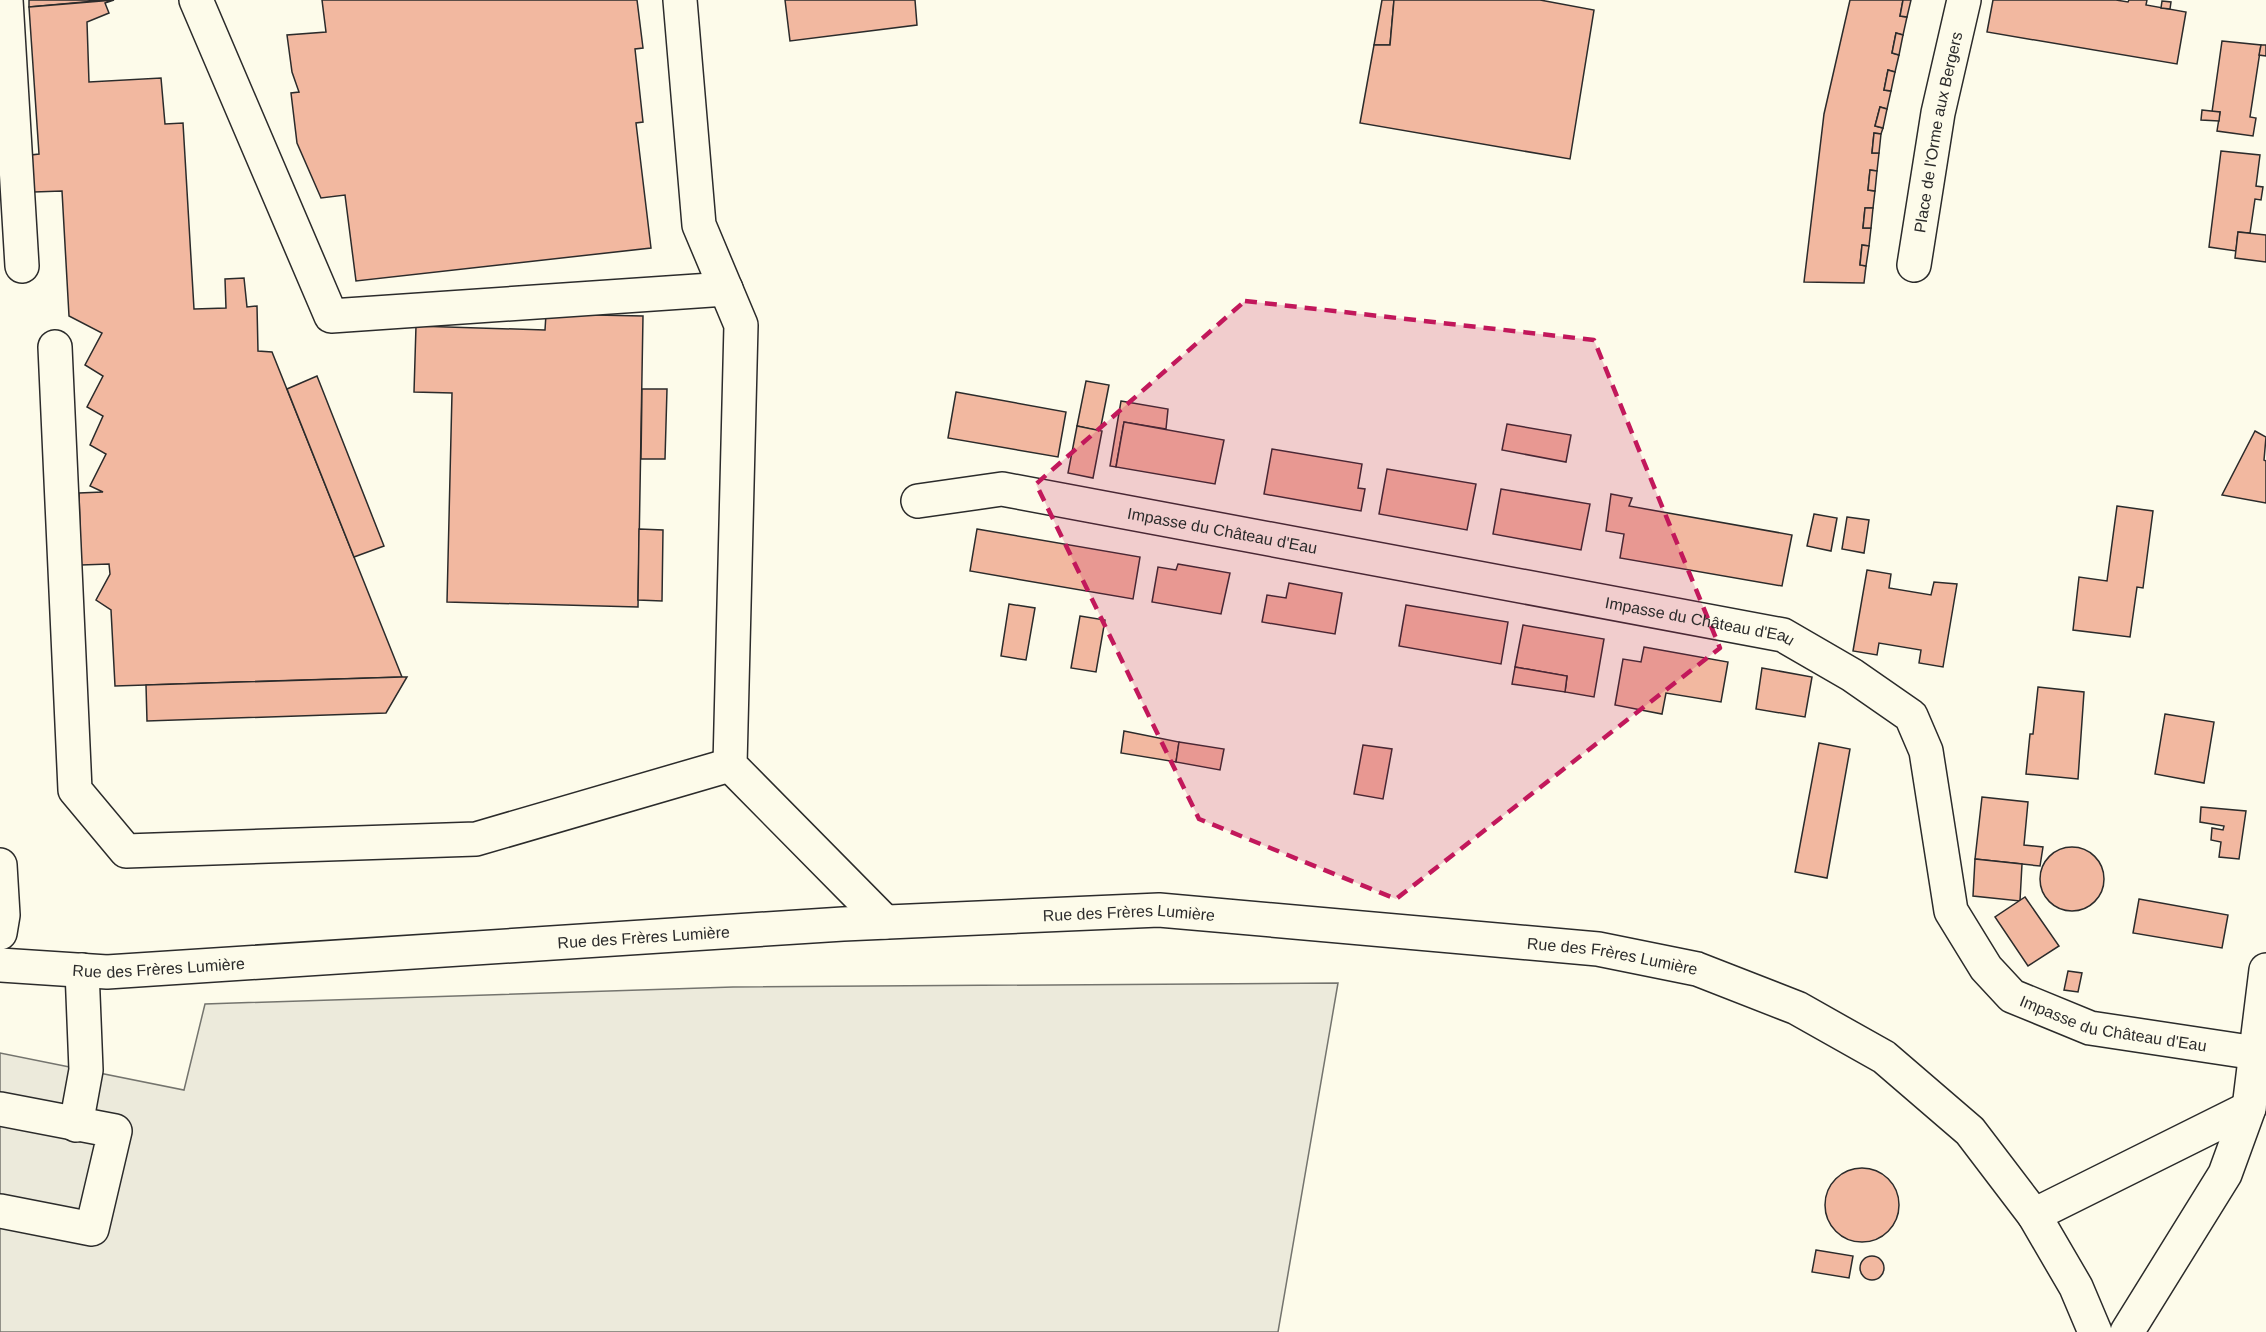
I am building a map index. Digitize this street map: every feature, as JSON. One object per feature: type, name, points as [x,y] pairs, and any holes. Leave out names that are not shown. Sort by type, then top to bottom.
[{"type":"street","points":[[6,0],[22,266]]},
{"type":"street","points":[[196,0],[331,316],[726,288]]},
{"type":"street","points":[[680,0],[699,225],[741,324],[730,765],[885,922]]},
{"type":"street","name":"Place de l'Orme aux Bergers","points":[[1914,265],[1938,113],[1964,0]]},
{"type":"street","points":[[55,347],[75,790],[126,851],[476,839],[730,765]]},
{"type":"street","name":"Impasse du Château d'Eau","points":[[918,501],[1002,489],[1783,635],[1852,675],[1911,716],[1926,751],[1951,911],[1986,968],[2012,996],[2090,1028],[2256,1053]]},
{"type":"street","points":[[0,865],[3,915],[0,933]]},
{"type":"street","name":"Rue des Frères Lumière","points":[[0,965],[107,972],[885,922],[1159,910],[1598,949],[1697,969],[1797,1008],[1884,1057],[1970,1131],[2034,1215],[2076,1287],[2095,1332]]},
{"type":"street","points":[[76,1125],[86,1070],[82,970]]},
{"type":"street","points":[[2127,1332],[2225,1174],[2249,1108],[2266,970]]},
{"type":"street","points":[[2034,1215],[2249,1108]]},
{"type":"street","points":[[0,1109],[115,1131],[92,1229],[0,1211]]},
{"type":"highlighted area","points":[[1245,301],[1594,340],[1720,648],[1396,899],[1199,819],[1036,484]]},
{"type":"shaded area","points":[[1338,983],[1278,1332],[0,1332],[0,1053],[184,1090],[205,1004],[733,987]]},
{"type":"building","points":[[29,0],[106,0],[29,7]]},
{"type":"building","points":[[114,0],[105,3],[109,13],[87,22],[89,82],[161,78],[165,124],[183,123],[194,309],[226,308],[225,279],[244,278],[247,307],[257,306],[258,351],[272,352],[402,677],[115,686],[111,610],[96,600],[110,574],[109,564],[81,565],[79,493],[103,492],[90,486],[106,454],[90,445],[103,416],[87,407],[103,376],[85,365],[102,333],[69,316],[62,191],[34,192],[31,155],[39,154],[29,7]]},
{"type":"building","points":[[322,0],[637,0],[643,48],[635,49],[643,122],[636,123],[651,248],[356,281],[345,195],[321,198],[297,143],[291,93],[299,92],[292,72],[287,35],[326,32]]},
{"type":"building","points":[[785,0],[915,0],[917,25],[790,41]]},
{"type":"building","points":[[1382,0],[1394,0],[1390,45],[1374,45]]},
{"type":"building","points":[[1394,0],[1540,0],[1594,10],[1570,159],[1360,123],[1374,45],[1390,45]]},
{"type":"building","points":[[1850,0],[1903,0],[1900,16],[1907,17],[1903,35],[1896,33],[1892,53],[1899,55],[1895,72],[1888,70],[1884,90],[1891,91],[1887,109],[1880,107],[1875,126],[1883,128],[1881,134],[1874,133],[1872,153],[1879,153],[1877,171],[1870,170],[1868,190],[1875,191],[1873,208],[1865,208],[1863,228],[1871,228],[1869,246],[1862,245],[1860,265],[1866,266],[1864,283],[1804,282],[1824,114]]},
{"type":"building","points":[[1903,0],[1911,0],[1907,17],[1900,16]]},
{"type":"building","points":[[1993,0],[2116,0],[2128,2],[2129,0],[2147,0],[2146,5],[2186,12],[2177,64],[1987,32]]},
{"type":"building","points":[[2162,1],[2171,2],[2170,9],[2161,8]]},
{"type":"building","points":[[1896,33],[1903,35],[1899,55],[1892,53]]},
{"type":"building","points":[[2222,41],[2261,45],[2250,117],[2256,118],[2253,136],[2217,131],[2220,112],[2212,112]]},
{"type":"building","points":[[2261,45],[2266,45],[2266,56],[2259,55]]},
{"type":"building","points":[[1888,70],[1895,72],[1891,91],[1884,90]]},
{"type":"building","points":[[1880,107],[1887,109],[1883,128],[1875,126]]},
{"type":"building","points":[[2202,110],[2220,112],[2219,121],[2201,120]]},
{"type":"building","points":[[1874,133],[1881,134],[1879,153],[1872,153]]},
{"type":"building","points":[[2221,151],[2260,155],[2256,186],[2263,187],[2261,200],[2255,199],[2250,233],[2238,232],[2236,251],[2209,247]]},
{"type":"building","points":[[1870,170],[1877,171],[1875,191],[1868,190]]},
{"type":"building","points":[[1865,208],[1873,208],[1871,228],[1863,228]]},
{"type":"building","points":[[2238,232],[2266,235],[2266,262],[2235,258]]},
{"type":"building","points":[[1862,245],[1869,246],[1866,266],[1860,265]]},
{"type":"building","points":[[546,314],[643,316],[638,607],[447,602],[452,393],[414,392],[416,326],[545,330]]},
{"type":"building","points":[[317,376],[384,546],[354,557],[287,389]]},
{"type":"building","points":[[1086,381],[1109,385],[1100,431],[1077,426]]},
{"type":"building","points":[[642,389],[667,389],[665,459],[641,459]]},
{"type":"building","points":[[956,392],[1066,412],[1058,457],[948,438]]},
{"type":"building","points":[[1121,401],[1168,409],[1166,429],[1124,422],[1116,467],[1110,466]]},
{"type":"building","points":[[1124,422],[1224,440],[1215,484],[1116,467]]},
{"type":"building","points":[[1507,424],[1571,435],[1566,462],[1502,450]]},
{"type":"building","points":[[1077,426],[1102,431],[1093,478],[1068,473]]},
{"type":"building","points":[[2255,431],[2266,437],[2264,460],[2266,461],[2266,503],[2222,495]]},
{"type":"building","points":[[1272,449],[1362,464],[1358,488],[1365,489],[1361,511],[1264,494]]},
{"type":"building","points":[[1387,469],[1476,484],[1467,530],[1379,514]]},
{"type":"building","points":[[1501,489],[1590,504],[1581,550],[1493,534]]},
{"type":"building","points":[[1611,494],[1632,498],[1629,506],[1792,535],[1782,586],[1620,558],[1624,534],[1606,531]]},
{"type":"building","points":[[2117,506],[2153,511],[2143,588],[2137,587],[2130,637],[2073,630],[2079,577],[2107,581]]},
{"type":"building","points":[[1814,514],[1837,518],[1831,551],[1807,546]]},
{"type":"building","points":[[1847,517],[1869,520],[1864,553],[1842,549]]},
{"type":"building","points":[[639,529],[663,530],[662,601],[638,600]]},
{"type":"building","points":[[977,529],[1140,557],[1133,599],[970,571]]},
{"type":"building","points":[[1178,564],[1230,573],[1221,614],[1152,602],[1158,567],[1176,570]]},
{"type":"building","points":[[1867,570],[1891,574],[1889,588],[1931,595],[1934,582],[1957,584],[1943,667],[1919,663],[1921,650],[1879,643],[1877,655],[1853,651]]},
{"type":"building","points":[[1289,583],[1342,593],[1335,634],[1262,622],[1267,595],[1286,598]]},
{"type":"building","points":[[1009,604],[1035,608],[1026,660],[1001,656]]},
{"type":"building","points":[[1406,605],[1508,622],[1501,664],[1399,646]]},
{"type":"building","points":[[1080,616],[1105,620],[1096,672],[1071,668]]},
{"type":"building","points":[[1523,625],[1604,639],[1594,697],[1565,692],[1567,676],[1515,667]]},
{"type":"building","points":[[1644,647],[1728,662],[1721,702],[1666,693],[1662,714],[1615,705],[1623,659],[1641,662]]},
{"type":"building","points":[[1515,667],[1567,676],[1565,692],[1512,684]]},
{"type":"building","points":[[1762,668],[1812,677],[1805,717],[1756,709]]},
{"type":"building","points":[[407,677],[386,713],[147,721],[146,685]]},
{"type":"building","points":[[2038,687],[2084,692],[2078,779],[2026,774]]},
{"type":"building","points":[[2165,714],[2214,722],[2204,783],[2155,774]]},
{"type":"building","points":[[1124,731],[1179,742],[1176,762],[1121,753]]},
{"type":"building","points":[[1179,742],[1224,749],[1220,770],[1176,762]]},
{"type":"building","points":[[1819,743],[1850,749],[1827,878],[1795,872]]},
{"type":"building","points":[[1363,745],[1392,749],[1383,799],[1354,794]]},
{"type":"building","points":[[1982,797],[2028,802],[2024,845],[2043,847],[2040,866],[1975,859]]},
{"type":"building","points":[[2201,807],[2246,811],[2239,859],[2219,857],[2221,842],[2211,840],[2212,828],[2223,830],[2224,826],[2200,822]]},
{"type":"building","points":[[2072,847],[2090,853],[2098,861],[2104,879],[2098,897],[2090,905],[2072,911],[2054,905],[2046,897],[2040,879],[2046,861],[2054,853]]},
{"type":"building","points":[[1975,859],[2022,864],[2020,901],[1973,896]]},
{"type":"building","points":[[2025,897],[2059,946],[2028,966],[1995,917]]},
{"type":"building","points":[[2139,899],[2228,915],[2222,948],[2133,933]]},
{"type":"building","points":[[2068,971],[2082,973],[2078,992],[2064,990]]},
{"type":"building","points":[[1862,1168],[1883,1174],[1893,1184],[1899,1205],[1893,1226],[1883,1236],[1862,1242],[1841,1236],[1831,1226],[1825,1205],[1831,1184],[1841,1174]]},
{"type":"building","points":[[1816,1250],[1853,1256],[1849,1278],[1812,1272]]},
{"type":"building","points":[[1872,1256],[1881,1259],[1884,1268],[1881,1277],[1872,1280],[1863,1277],[1860,1268],[1863,1259]]}]
